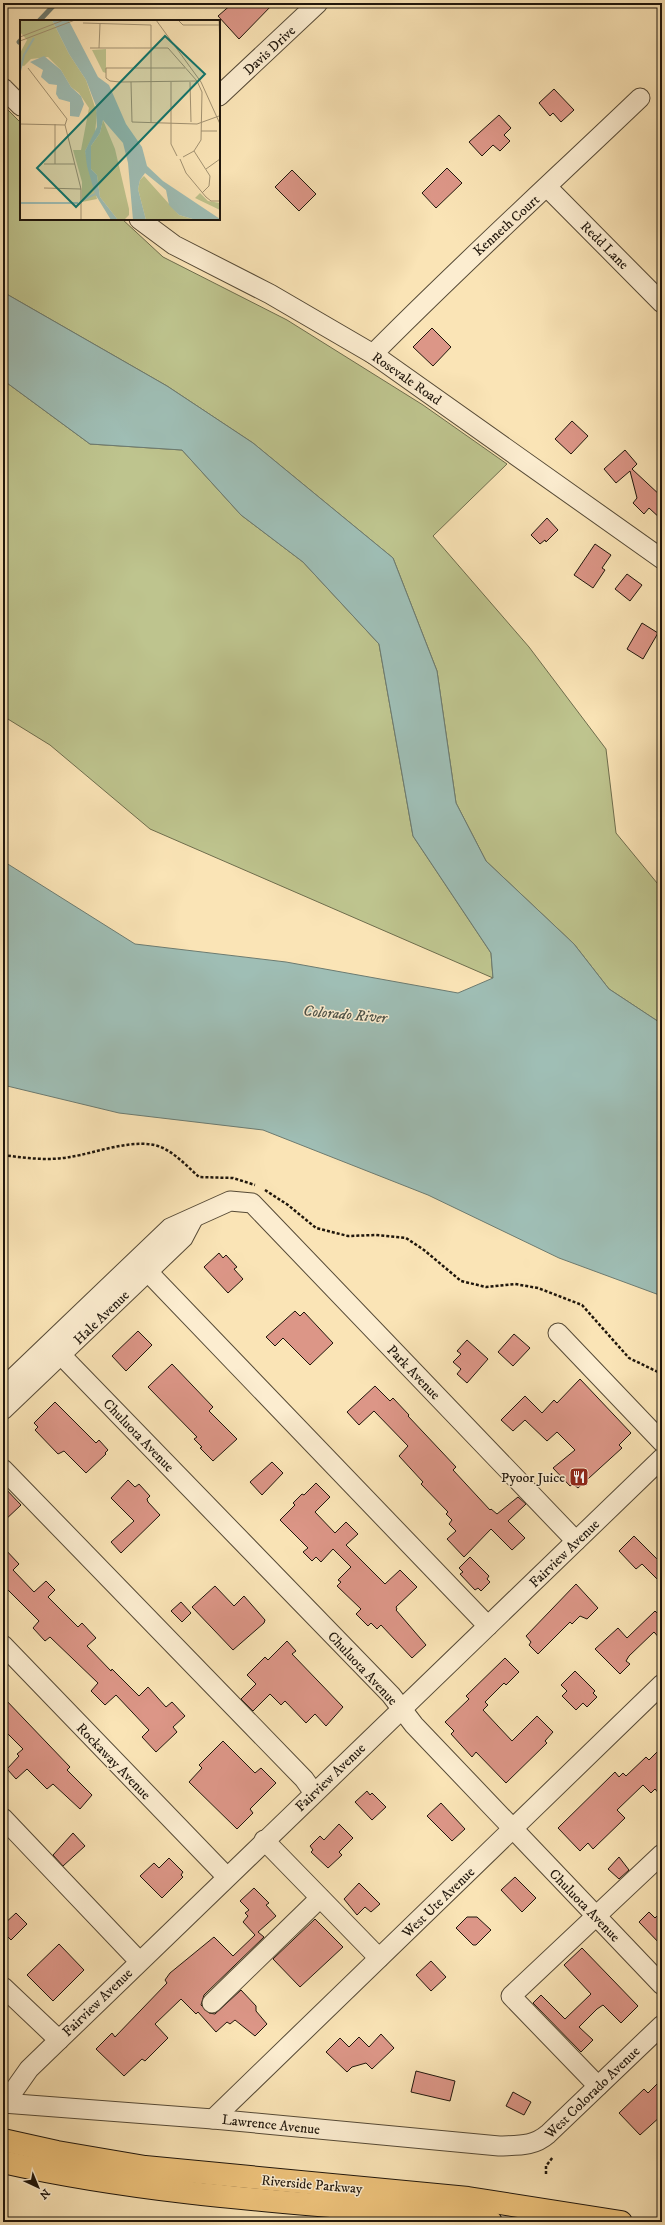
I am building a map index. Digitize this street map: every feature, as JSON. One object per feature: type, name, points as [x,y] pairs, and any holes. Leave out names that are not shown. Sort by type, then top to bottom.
[{"type":"main road","name":"Riverside Parkway","points":[[3,2140],[58,2152],[152,2168],[468,2198],[621,2221]]},
{"type":"main road","name":"Riverside Parkway","points":[[3,2162],[43,2171],[157,2189],[449,2216],[491,2222]]},
{"type":"street","name":"Davis Drive","points":[[220,95],[318,3]]},
{"type":"street","points":[[3,88],[20,105]]},
{"type":"street","name":"Kenneth Court","points":[[373,354],[458,268],[547,187],[640,98]]},
{"type":"street","name":"Redd Lane","points":[[547,187],[662,303]]},
{"type":"street","name":"Rosevale Road","points":[[140,220],[174,245],[270,294],[373,354],[662,559]]},
{"type":"street","name":"Hale Avenue","points":[[3,1388],[170,1228],[193,1219],[230,1201],[252,1203]]},
{"type":"street","name":"Park Avenue","points":[[252,1203],[576,1541]]},
{"type":"street","name":"Hale Avenue","points":[[3,1410],[183,1238],[193,1219]]},
{"type":"street","points":[[148,1272],[488,1626]]},
{"type":"street","points":[[558,1334],[662,1442]]},
{"type":"street","name":"Chuluota Avenue","points":[[61,1355],[391,1695],[401,1709],[513,1829],[662,1985]]},
{"type":"street","name":"Fairview Avenue","points":[[4,2103],[29,2070],[139,1961],[662,1458]]},
{"type":"street","points":[[3,1469],[304,1779],[314,1792]]},
{"type":"street","name":"Rockaway Avenue","points":[[3,1645],[226,1876]]},
{"type":"street","name":"West Ute Avenue","points":[[213,2119],[662,1684]]},
{"type":"street","points":[[3,1818],[139,1961]]},
{"type":"street","points":[[264,1840],[379,1958]]},
{"type":"street","points":[[598,2086],[511,1996],[597,1918],[662,1854]]},
{"type":"street","points":[[212,2003],[320,1898]]},
{"type":"street","points":[[3,1987],[59,2040]]},
{"type":"street","name":"West Colorado Avenue","points":[[539,2142],[662,2025]]},
{"type":"street","name":"Lawrence Avenue","points":[[4,2103],[213,2119],[499,2146],[529,2145],[539,2142]]},
{"type":"path","points":[[538,1288],[582,1305],[629,1358],[662,1374]]},
{"type":"path","points":[[546,2174],[546,2166],[554,2157]]},
{"type":"green space","points":[[3,105],[20,122],[20,220],[123,220],[163,257],[287,320],[423,405],[507,464],[433,536],[529,647],[606,749],[616,833],[662,889],[662,1024],[609,989],[574,944],[486,861],[456,803],[437,671],[393,558],[253,443],[167,386],[3,292]]},
{"type":"green space","points":[[3,380],[90,444],[182,450],[241,515],[303,562],[379,644],[413,836],[491,953],[493,978],[150,829],[50,745],[3,716]]},
{"type":"water","name":"Colorado River","points":[[3,292],[167,386],[253,443],[393,558],[437,671],[456,803],[486,861],[574,944],[609,989],[662,1024],[662,1296],[559,1258],[428,1195],[263,1130],[119,1113],[3,1085],[3,861],[135,944],[286,962],[458,993],[493,978],[491,953],[413,836],[379,644],[303,562],[241,515],[182,450],[90,444],[3,380]]},
{"type":"building","points":[[233,3],[274,3],[239,39],[218,16]]},
{"type":"building","points":[[554,89],[574,110],[561,122],[553,113],[550,116],[539,103]]},
{"type":"building","points":[[499,115],[511,128],[504,135],[510,141],[500,151],[493,145],[482,156],[469,142]]},
{"type":"building","points":[[447,168],[462,183],[436,208],[422,193]]},
{"type":"building","points":[[292,170],[316,194],[299,211],[275,187]]},
{"type":"building","points":[[432,328],[451,347],[433,366],[413,347]]},
{"type":"building","points":[[572,421],[588,436],[571,454],[555,439]]},
{"type":"building","points":[[625,450],[637,464],[632,469],[662,497],[662,520],[649,508],[644,514],[633,503],[637,498],[630,471],[616,483],[604,469]]},
{"type":"building","points":[[547,518],[558,530],[546,542],[545,540],[540,544],[531,535]]},
{"type":"building","points":[[595,544],[611,555],[602,568],[605,570],[593,588],[574,575]]},
{"type":"building","points":[[627,574],[642,585],[630,601],[615,589]]},
{"type":"building","points":[[642,623],[658,633],[643,659],[627,649]]},
{"type":"building","points":[[219,1253],[223,1258],[226,1255],[237,1267],[234,1269],[243,1279],[228,1293],[204,1267]]},
{"type":"building","points":[[295,1311],[300,1316],[304,1312],[333,1343],[310,1365],[283,1338],[275,1346],[266,1337]]},
{"type":"building","points":[[138,1331],[152,1345],[126,1371],[112,1356]]},
{"type":"building","points":[[514,1334],[530,1348],[513,1366],[498,1352]]},
{"type":"building","points":[[467,1340],[488,1359],[467,1383],[457,1374],[461,1369],[453,1362],[461,1354],[457,1351]]},
{"type":"building","points":[[172,1364],[213,1407],[209,1411],[237,1439],[213,1461],[200,1448],[202,1447],[194,1439],[197,1437],[148,1387]]},
{"type":"building","points":[[580,1379],[631,1433],[619,1445],[622,1448],[578,1488],[573,1484],[570,1486],[553,1468],[575,1450],[557,1432],[547,1441],[525,1420],[513,1431],[501,1420],[525,1396],[542,1413],[554,1400],[557,1403]]},
{"type":"building","points":[[375,1386],[390,1401],[393,1398],[409,1415],[408,1416],[456,1467],[453,1470],[490,1510],[491,1509],[497,1514],[518,1497],[526,1504],[508,1521],[525,1538],[512,1550],[491,1529],[464,1557],[447,1539],[456,1531],[449,1524],[452,1520],[446,1514],[448,1512],[421,1484],[423,1482],[399,1456],[408,1446],[374,1411],[359,1425],[347,1412]]},
{"type":"building","points":[[55,1402],[96,1443],[99,1440],[108,1450],[105,1453],[106,1454],[86,1473],[64,1451],[58,1454],[35,1430],[38,1427],[34,1423]]},
{"type":"building","points":[[272,1462],[283,1473],[262,1495],[250,1482]]},
{"type":"building","points":[[128,1480],[135,1487],[139,1484],[150,1496],[147,1499],[148,1502],[160,1515],[121,1553],[111,1542],[134,1521],[111,1498]]},
{"type":"building","points":[[316,1483],[330,1497],[315,1512],[335,1533],[346,1522],[358,1534],[346,1545],[385,1584],[400,1570],[417,1587],[396,1607],[396,1610],[426,1645],[412,1658],[381,1625],[377,1629],[371,1623],[368,1626],[356,1614],[361,1609],[337,1586],[341,1582],[338,1580],[351,1567],[333,1549],[321,1562],[316,1557],[312,1561],[303,1552],[308,1548],[280,1520],[295,1505],[293,1503]]},
{"type":"building","points":[[3,1486],[21,1505],[3,1522]]},
{"type":"building","points":[[634,1536],[662,1564],[662,1584],[642,1564],[636,1569],[619,1551]]},
{"type":"building","points":[[3,1547],[19,1564],[13,1570],[34,1592],[46,1581],[55,1590],[48,1597],[78,1627],[82,1623],[96,1638],[87,1646],[111,1671],[112,1669],[139,1696],[148,1687],[166,1707],[172,1702],[185,1716],[173,1727],[177,1732],[156,1752],[142,1737],[149,1730],[116,1695],[105,1705],[91,1691],[98,1683],[50,1637],[45,1641],[33,1628],[39,1621],[3,1585]]},
{"type":"building","points":[[470,1557],[489,1576],[487,1579],[490,1582],[481,1591],[478,1588],[475,1590],[460,1574],[463,1572],[459,1568]]},
{"type":"building","points":[[576,1584],[598,1608],[587,1619],[580,1616],[572,1624],[570,1622],[538,1654],[529,1645],[531,1642],[526,1636]]},
{"type":"building","points":[[215,1586],[234,1606],[244,1596],[265,1620],[264,1623],[233,1650],[192,1607]]},
{"type":"building","points":[[181,1602],[191,1613],[182,1622],[171,1611]]},
{"type":"building","points":[[655,1611],[662,1618],[662,1641],[654,1632],[629,1656],[626,1661],[630,1664],[620,1674],[595,1649],[618,1628],[627,1638]]},
{"type":"building","points":[[287,1641],[296,1651],[292,1654],[343,1707],[326,1726],[315,1714],[306,1723],[285,1701],[281,1705],[270,1694],[253,1711],[241,1699],[256,1684],[247,1675],[265,1657],[268,1660]]},
{"type":"building","points":[[505,1658],[519,1672],[506,1685],[504,1683],[485,1702],[488,1705],[483,1710],[512,1741],[537,1716],[553,1732],[545,1741],[547,1743],[506,1783],[476,1752],[472,1757],[451,1734],[454,1731],[445,1722],[469,1699],[466,1696]]},
{"type":"building","points":[[575,1671],[595,1691],[593,1693],[597,1697],[587,1707],[583,1703],[576,1710],[562,1696],[567,1691],[561,1685]]},
{"type":"building","points":[[3,1697],[70,1767],[67,1770],[92,1795],[80,1809],[53,1784],[47,1789],[27,1769],[16,1779],[7,1769],[19,1756],[17,1754],[23,1749],[3,1729]]},
{"type":"building","points":[[223,1741],[255,1773],[261,1768],[276,1783],[250,1809],[253,1813],[237,1829],[189,1782],[202,1768],[199,1765]]},
{"type":"building","points":[[662,1747],[662,1797],[655,1789],[651,1793],[643,1785],[617,1810],[625,1818],[593,1849],[588,1843],[580,1851],[558,1828],[615,1772],[619,1777],[623,1773],[626,1776],[646,1757],[649,1760]]},
{"type":"building","points":[[367,1791],[370,1795],[372,1793],[386,1807],[372,1820],[355,1802]]},
{"type":"building","points":[[441,1803],[465,1829],[452,1841],[427,1816]]},
{"type":"building","points":[[339,1824],[353,1838],[339,1852],[342,1855],[328,1868],[311,1852],[313,1850],[310,1846],[320,1836],[324,1840]]},
{"type":"building","points":[[73,1833],[85,1846],[63,1866],[53,1855]]},
{"type":"building","points":[[619,1857],[629,1870],[619,1879],[608,1869]]},
{"type":"building","points":[[169,1858],[183,1872],[181,1875],[183,1877],[162,1898],[140,1876],[154,1863],[159,1868]]},
{"type":"building","points":[[515,1877],[536,1898],[522,1912],[501,1890]]},
{"type":"building","points":[[359,1883],[380,1904],[371,1912],[365,1907],[357,1915],[344,1899]]},
{"type":"building","points":[[254,1888],[269,1903],[266,1905],[276,1916],[258,1932],[264,1937],[204,1995],[201,2005],[209,2013],[215,2014],[241,1990],[256,2006],[256,2011],[267,2024],[255,2036],[235,2020],[230,2024],[227,2022],[216,2032],[198,2012],[196,2014],[181,1999],[155,2024],[168,2038],[145,2061],[142,2059],[124,2076],[96,2049],[112,2033],[115,2037],[167,1983],[165,1980],[170,1973],[214,1937],[233,1956],[255,1935],[243,1922],[248,1916],[245,1913],[249,1910],[240,1901]]},
{"type":"building","points":[[662,1911],[662,1946],[639,1922],[649,1912],[655,1918]]},
{"type":"building","points":[[16,1913],[27,1924],[11,1940],[3,1932],[3,1925]]},
{"type":"building","points":[[467,1917],[477,1917],[491,1930],[476,1945],[473,1945],[456,1928]]},
{"type":"building","points":[[315,1919],[343,1947],[300,1987],[273,1959]]},
{"type":"building","points":[[59,1944],[84,1970],[53,2001],[27,1975]]},
{"type":"building","points":[[582,1948],[638,2006],[621,2023],[603,2005],[597,2009],[579,2027],[593,2040],[581,2052],[533,2003],[541,1995],[565,2019],[591,1994],[564,1965]]},
{"type":"building","points":[[431,1961],[446,1977],[431,1991],[416,1975]]},
{"type":"building","points":[[381,2034],[394,2048],[372,2069],[366,2063],[352,2067],[347,2072],[326,2052],[340,2038],[349,2047],[359,2037],[369,2047]]},
{"type":"building","points":[[416,2071],[455,2081],[450,2101],[411,2092]]},
{"type":"building","points":[[662,2079],[662,2115],[640,2135],[619,2113],[644,2089],[648,2093]]},
{"type":"building","points":[[513,2092],[531,2102],[524,2115],[506,2106]]},
{"type":"waterway","points":[[40,20],[56,3]]},
{"type":"place","name":"Pyoor Juice","points":[[579,1477]]}]
